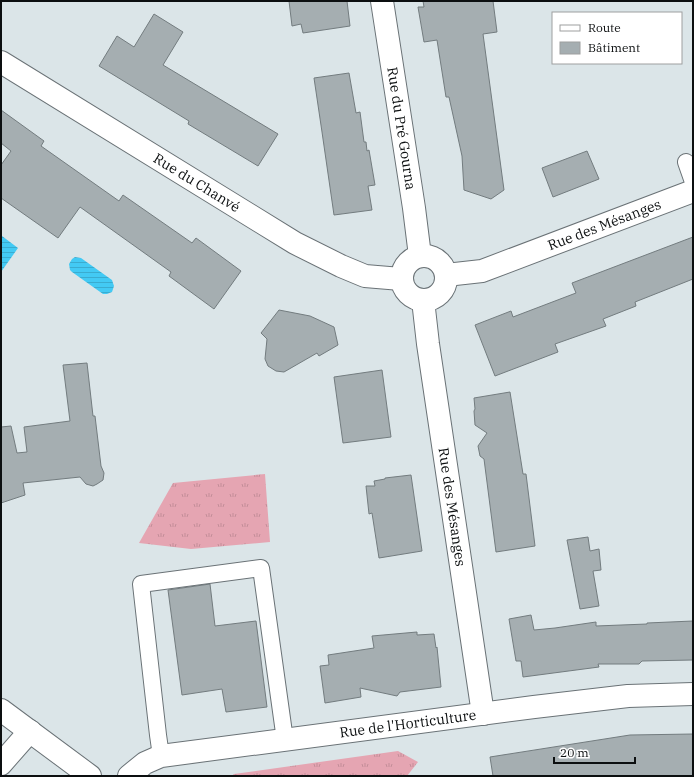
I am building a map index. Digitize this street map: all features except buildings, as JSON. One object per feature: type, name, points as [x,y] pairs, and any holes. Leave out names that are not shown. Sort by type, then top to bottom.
[{"type":"street","name":"Rue du Pré Gourna","points":[[382,1],[420,256]]},
{"type":"street","name":"Rue du Chanvé","points":[[1,62],[295,243],[365,276],[401,279]]},
{"type":"street","name":"Rue des Mésanges","points":[[446,275],[482,271],[693,191]]},
{"type":"street","points":[[427,255],[434,257],[440,262],[444,267],[446,275],[444,287],[440,293],[429,300],[416,299],[410,296],[401,279],[404,266],[413,257],[427,255]]},
{"type":"street","name":"Rue des Mésanges","points":[[423,300],[428,344],[483,714]]},
{"type":"street","name":"Rue de l'Horticulture","points":[[129,776],[145,763],[161,756],[628,696],[693,694]]},
{"type":"street","points":[[1,710],[90,776]]},
{"type":"street","points":[[1,764],[30,731]]},
{"type":"lane","points":[[686,162],[693,182]]},
{"type":"lane","points":[[161,756],[141,584],[261,568],[285,740]]},
{"type":"green space","points":[[265,474],[270,542],[191,549],[139,543],[173,483]]},
{"type":"green space","points":[[398,751],[418,762],[407,776],[232,776],[234,774]]},
{"type":"water","points":[[2,236],[18,248],[1,272],[1,237]]},
{"type":"water","points":[[75,257],[81,258],[112,280],[114,286],[112,292],[103,294],[72,272],[69,264]]}]
